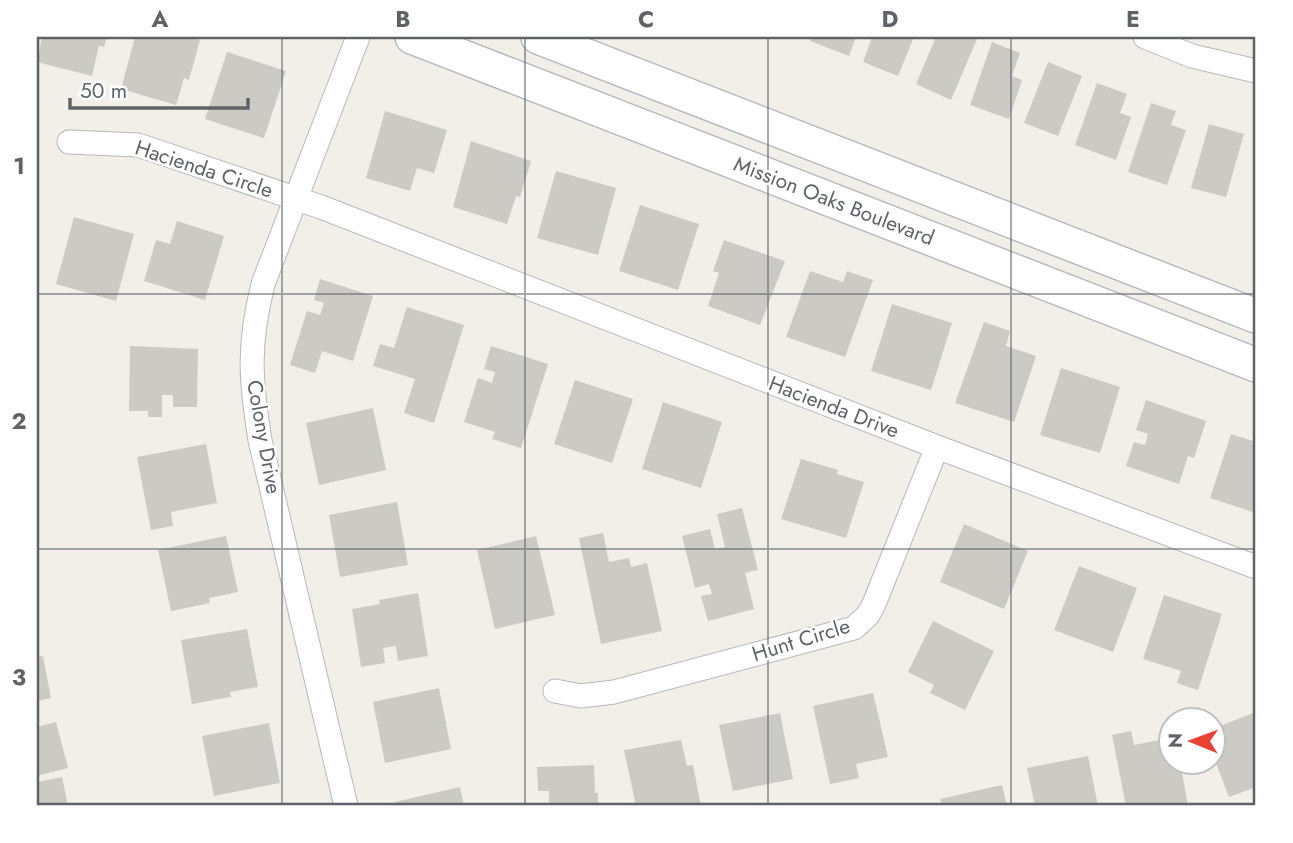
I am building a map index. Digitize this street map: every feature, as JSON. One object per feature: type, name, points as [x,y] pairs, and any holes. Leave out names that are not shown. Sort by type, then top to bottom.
[{"type":"main road","name":"Mission Oaks Boulevard","points":[[412,37],[1256,365]]},
{"type":"main road","points":[[538,37],[1256,316]]},
{"type":"street","name":"Colony Drive","points":[[346,806],[260,440],[251,358],[254,323],[263,284],[359,37]]},
{"type":"street","points":[[1145,37],[1192,56],[1256,71]]},
{"type":"street","name":"Hacienda Circle","points":[[69,142],[138,145],[296,199]]},
{"type":"street","name":"Hacienda Drive","points":[[296,199],[937,447],[1256,567]]},
{"type":"street","name":"Hunt Circle","points":[[555,691],[581,696],[614,692],[854,628],[868,615],[874,604],[937,447]]},
{"type":"building","points":[[42,37],[107,37],[104,47],[99,46],[92,76],[37,62]]},
{"type":"building","points":[[135,37],[188,37],[200,40],[189,80],[184,78],[176,105],[121,89]]},
{"type":"building","points":[[812,37],[856,37],[849,56],[810,41]]},
{"type":"building","points":[[872,37],[914,37],[898,76],[863,62]]},
{"type":"building","points":[[936,37],[977,39],[951,100],[916,84]]},
{"type":"building","points":[[992,42],[1020,53],[1012,76],[1022,80],[1009,119],[970,105]]},
{"type":"building","points":[[227,52],[286,71],[264,138],[205,119]]},
{"type":"building","points":[[1048,62],[1082,76],[1058,136],[1024,123]]},
{"type":"building","points":[[1097,83],[1127,94],[1120,113],[1131,117],[1116,160],[1075,145]]},
{"type":"building","points":[[1151,103],[1176,111],[1171,125],[1186,130],[1167,185],[1128,172]]},
{"type":"building","points":[[385,111],[447,130],[434,173],[417,168],[410,191],[366,178]]},
{"type":"building","points":[[1209,124],[1244,134],[1226,197],[1191,188]]},
{"type":"building","points":[[471,141],[531,161],[520,197],[516,196],[507,224],[453,207]]},
{"type":"building","points":[[556,171],[616,188],[598,255],[537,238]]},
{"type":"building","points":[[640,205],[699,224],[678,290],[619,271]]},
{"type":"building","points":[[74,217],[134,234],[116,301],[56,284]]},
{"type":"building","points":[[177,221],[224,236],[205,300],[144,281],[156,240],[170,244]]},
{"type":"building","points":[[724,240],[785,261],[760,325],[708,306],[719,273],[713,271]]},
{"type":"building","points":[[810,271],[843,282],[847,271],[873,280],[845,357],[786,337]]},
{"type":"building","points":[[320,279],[373,296],[353,361],[322,351],[315,373],[290,365],[307,311],[320,315],[324,303],[314,300]]},
{"type":"building","points":[[892,304],[952,323],[931,390],[871,371]]},
{"type":"building","points":[[407,307],[464,325],[434,423],[404,413],[415,379],[373,366],[380,344],[394,348]]},
{"type":"building","points":[[984,322],[1010,331],[1006,346],[1036,356],[1014,422],[955,403]]},
{"type":"building","points":[[130,346],[198,349],[197,407],[173,407],[173,395],[162,395],[162,417],[148,417],[148,411],[129,411]]},
{"type":"building","points":[[491,346],[548,364],[521,448],[492,439],[495,432],[464,422],[478,378],[492,383],[495,372],[484,369]]},
{"type":"building","points":[[1061,368],[1120,387],[1100,453],[1040,435]]},
{"type":"building","points":[[575,380],[633,399],[612,463],[554,444]]},
{"type":"building","points":[[1146,400],[1206,421],[1194,458],[1188,456],[1179,484],[1126,466],[1134,442],[1145,445],[1148,434],[1136,430]]},
{"type":"building","points":[[663,402],[722,422],[701,488],[642,469]]},
{"type":"building","points":[[373,408],[386,470],[319,485],[306,423]]},
{"type":"building","points":[[1231,434],[1256,442],[1256,513],[1210,498]]},
{"type":"building","points":[[206,444],[217,503],[171,512],[173,526],[151,530],[137,457]]},
{"type":"building","points":[[801,459],[838,470],[837,474],[864,482],[846,538],[781,519]]},
{"type":"building","points":[[397,502],[408,565],[340,577],[329,515]]},
{"type":"building","points":[[742,508],[758,570],[745,573],[754,609],[708,621],[701,596],[712,594],[709,584],[695,588],[682,536],[710,529],[715,549],[725,547],[717,514]]},
{"type":"building","points":[[964,524],[1028,551],[1004,609],[940,582]]},
{"type":"building","points":[[603,533],[609,562],[629,558],[631,567],[647,563],[662,631],[601,644],[579,538]]},
{"type":"building","points":[[226,536],[238,592],[209,598],[210,603],[171,611],[158,550]]},
{"type":"building","points":[[536,536],[555,615],[495,629],[477,550]]},
{"type":"building","points":[[1079,566],[1137,588],[1113,652],[1054,630]]},
{"type":"building","points":[[418,593],[428,656],[398,661],[396,646],[383,648],[385,663],[361,667],[352,609],[380,604],[379,600]]},
{"type":"building","points":[[1164,595],[1222,614],[1198,690],[1177,683],[1181,671],[1143,659]]},
{"type":"building","points":[[933,621],[994,651],[965,710],[930,693],[934,685],[908,672]]},
{"type":"building","points":[[247,629],[258,687],[230,692],[231,697],[192,704],[181,640]]},
{"type":"building","points":[[43,656],[51,698],[37,701],[37,657]]},
{"type":"building","points":[[439,688],[451,749],[385,763],[373,702]]},
{"type":"building","points":[[873,693],[888,757],[856,764],[859,778],[830,784],[813,706]]},
{"type":"building","points":[[1256,712],[1256,787],[1229,797],[1221,776],[1226,776],[1226,724]]},
{"type":"building","points":[[780,713],[793,779],[733,791],[719,725]]},
{"type":"building","points":[[56,722],[68,768],[37,776],[37,727]]},
{"type":"building","points":[[269,723],[280,783],[214,796],[202,736]]},
{"type":"building","points":[[1131,731],[1134,745],[1156,741],[1156,776],[1183,776],[1188,805],[1126,806],[1112,735]]},
{"type":"building","points":[[681,740],[687,766],[693,765],[701,806],[636,806],[624,750]]},
{"type":"building","points":[[1088,756],[1098,806],[1035,806],[1027,768]]},
{"type":"building","points":[[594,765],[598,806],[549,806],[549,791],[538,791],[537,767]]},
{"type":"building","points":[[62,777],[68,806],[37,806],[37,782]]},
{"type":"building","points":[[1002,785],[1007,806],[942,806],[940,799]]},
{"type":"building","points":[[460,787],[464,806],[396,806],[395,802]]}]
